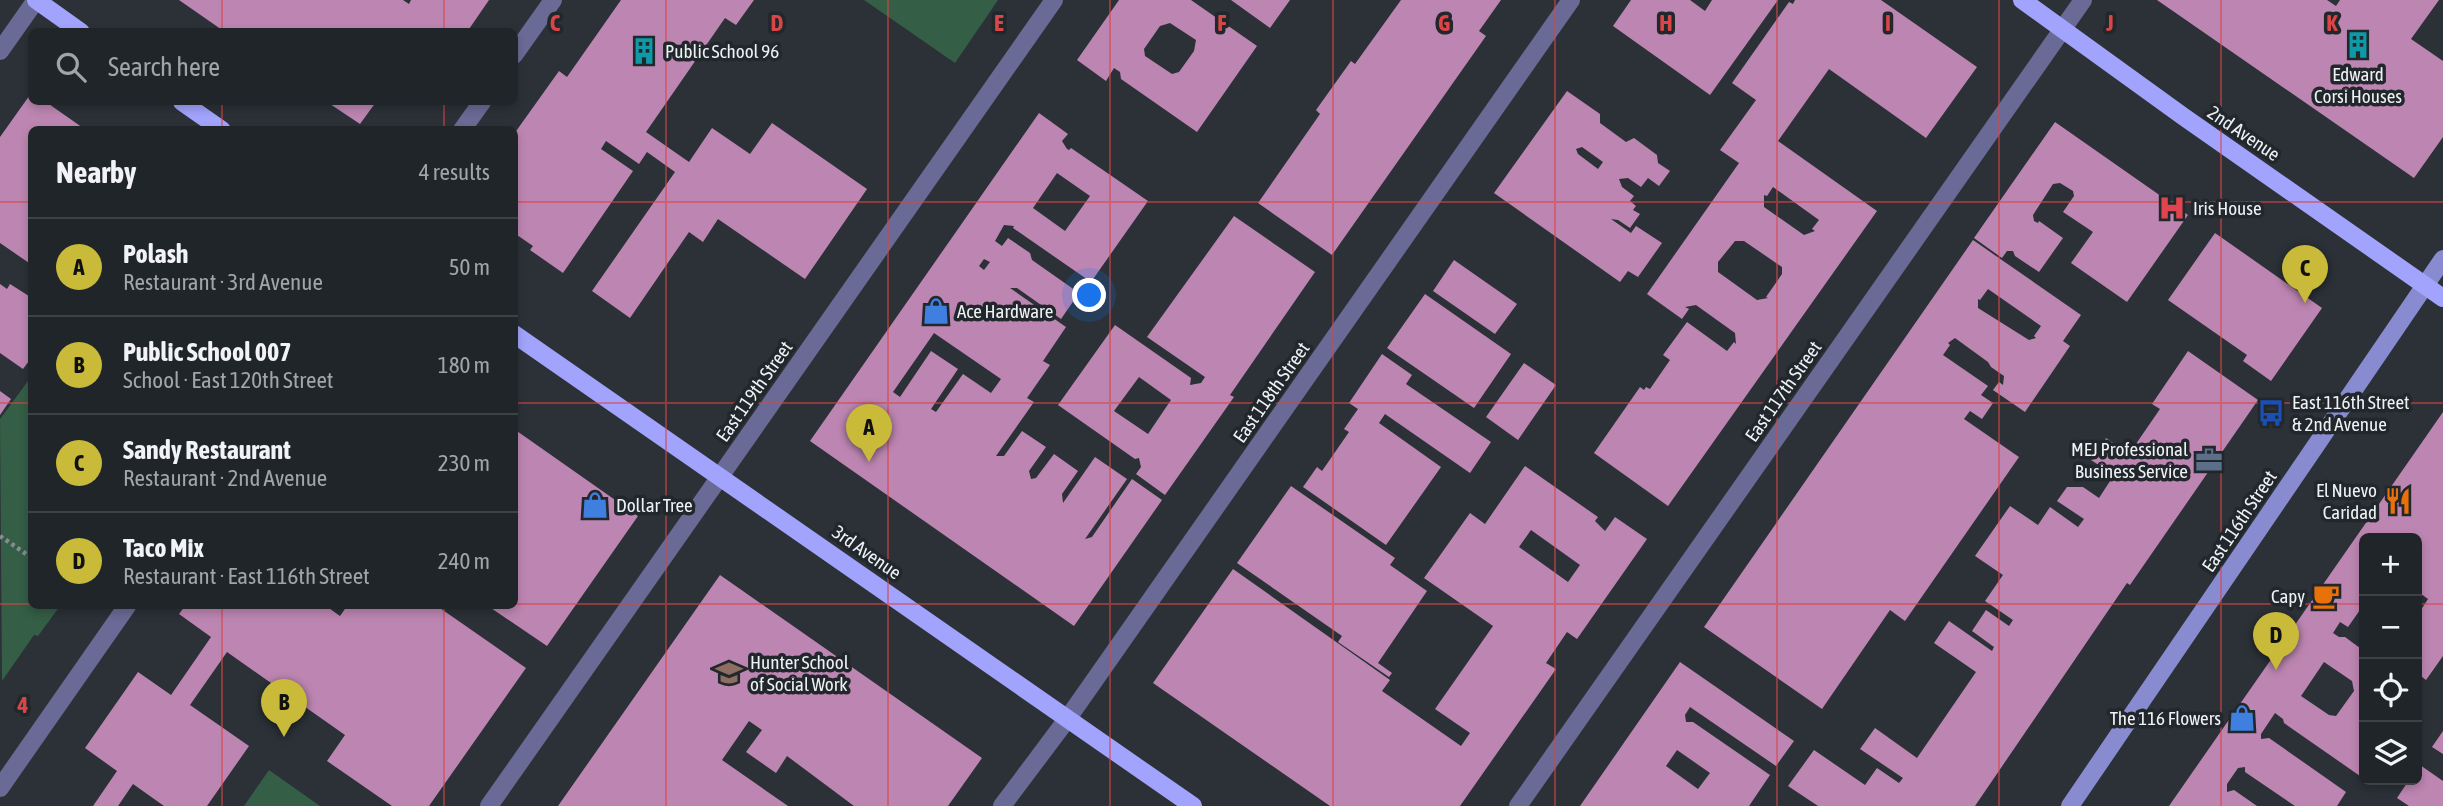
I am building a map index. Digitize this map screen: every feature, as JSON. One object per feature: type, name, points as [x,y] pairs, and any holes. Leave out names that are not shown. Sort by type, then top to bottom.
[{"type":"main road","points":[[36,0],[75,28]]},
{"type":"main road","name":"2nd Avenue","points":[[2022,0],[2443,298]]},
{"type":"main road","points":[[186,105],[216,126]]},
{"type":"main road","name":"3rd Avenue","points":[[518,337],[1193,806]]},
{"type":"street","points":[[0,51],[36,0]]},
{"type":"street","points":[[518,49],[553,0]]},
{"type":"street","name":"East 119th Street","points":[[489,806],[1054,0]]},
{"type":"street","name":"East 118th Street","points":[[1002,806],[1068,718],[1572,0]]},
{"type":"street","name":"East 117th Street","points":[[1518,806],[2083,0]]},
{"type":"street","points":[[465,126],[480,105]]},
{"type":"street","name":"East 116th Street","points":[[2070,806],[2443,259]]},
{"type":"street","points":[[0,788],[125,609]]},
{"type":"path","points":[[0,536],[28,555]]},
{"type":"green space","points":[[864,0],[998,0],[955,63]]},
{"type":"green space","points":[[28,381],[28,609],[58,609],[38,636],[34,635],[2,681],[0,419]]},
{"type":"green space","points":[[269,770],[320,806],[244,806]]},
{"type":"building","points":[[179,0],[403,0],[409,4],[411,0],[489,0],[470,28],[219,28]]},
{"type":"building","points":[[621,0],[754,0],[736,25],[725,18],[646,132],[689,162],[712,128],[750,154],[772,123],[867,189],[805,279],[718,219],[703,242],[689,232],[630,318],[592,291],[675,172],[647,152],[639,164],[606,141],[601,149],[633,171],[563,273],[530,250],[533,246],[518,236],[518,128],[559,71],[567,77]]},
{"type":"building","points":[[1119,0],[1191,0],[1257,46],[1197,132],[1121,79],[1120,72],[1114,68],[1106,81],[1077,60]],"holes":[[[1170,23],[1196,40],[1194,51],[1179,72],[1172,74],[1145,56],[1144,49],[1160,26]]]},
{"type":"building","points":[[1231,0],[1290,0],[1270,28]]},
{"type":"building","points":[[1401,0],[1501,0],[1479,31],[1486,36],[1332,255],[1258,203],[1320,114],[1316,110],[1351,61],[1355,64]]},
{"type":"building","points":[[1631,0],[1690,0],[1705,11],[1712,0],[1778,0],[1710,95],[1613,26]]},
{"type":"building","points":[[1795,0],[1881,0],[1977,67],[1926,138],[1829,69],[1778,141],[1877,211],[1668,506],[1594,453],[1640,387],[1644,390],[1646,387],[1650,389],[1670,360],[1663,355],[1687,322],[1727,351],[1734,342],[1736,344],[1735,333],[1696,305],[1685,307],[1689,309],[1682,319],[1647,294],[1739,163],[1720,150],[1756,100],[1732,83],[1789,2],[1793,4]],"holes":[[[1773,187],[1819,220],[1812,229],[1815,231],[1804,235],[1764,207],[1764,195],[1767,196]],[[1735,241],[1744,241],[1782,267],[1782,274],[1766,297],[1768,298],[1757,300],[1718,272],[1718,262]]]},
{"type":"building","points":[[2157,0],[2327,0],[2336,6],[2340,0],[2439,0],[2411,39],[2443,61],[2443,137],[2414,178]]},
{"type":"building","points":[[1567,91],[1600,114],[1600,123],[1626,142],[1634,138],[1657,155],[1658,163],[1670,171],[1659,186],[1648,178],[1641,187],[1628,178],[1619,179],[1622,187],[1634,196],[1630,201],[1636,206],[1633,210],[1640,214],[1630,228],[1611,219],[1631,233],[1636,226],[1662,243],[1638,277],[1628,271],[1620,282],[1494,193]],"holes":[[[1582,147],[1603,162],[1598,169],[1578,154],[1576,149]]]},
{"type":"building","points":[[28,98],[28,105],[50,105],[80,126],[28,126],[28,262],[0,243],[0,137]]},
{"type":"building","points":[[332,105],[374,105],[360,124]]},
{"type":"building","points":[[1039,113],[1068,134],[1062,141],[1067,149],[1071,148],[1148,201],[1091,282],[1013,228],[1014,226],[1004,225],[995,241],[1002,246],[1008,238],[1030,253],[1032,260],[1079,293],[1061,319],[1017,288],[1010,288],[1066,327],[1043,361],[1050,365],[1027,398],[1034,402],[996,456],[1004,456],[1022,431],[1046,447],[1029,471],[1031,479],[1036,478],[1054,454],[1078,471],[1062,494],[1063,503],[1095,457],[1127,479],[1085,539],[1092,537],[1132,479],[1162,500],[1074,626],[810,441]],"holes":[[[1057,173],[1090,196],[1065,231],[1033,208]],[[984,259],[990,262],[984,270],[979,266]],[[934,333],[1001,379],[991,393],[963,374],[936,412],[931,409],[958,369],[931,351],[900,397],[893,392]]]},
{"type":"building","points":[[2055,122],[2188,215],[2127,302],[2071,263],[2093,232],[2063,212],[2074,196],[2073,191],[2060,183],[2053,184],[2033,215],[2034,221],[2039,221],[2063,238],[2039,272],[2015,256],[2013,251],[2007,251],[2002,258],[1974,238]]},
{"type":"building","points":[[1234,216],[1315,272],[1230,395],[1234,397],[1165,495],[1136,474],[1141,467],[1139,458],[1135,459],[1058,405],[1115,325],[1191,378],[1190,385],[1201,383],[1205,377],[1147,337]],"holes":[[[1139,377],[1171,400],[1148,434],[1114,411]]]},
{"type":"building","points":[[2215,233],[2322,308],[2271,381],[2243,361],[2247,355],[2168,300]]},
{"type":"building","points":[[1973,240],[2081,315],[2063,341],[2070,346],[2025,412],[1993,390],[1999,382],[2003,385],[2004,376],[1955,338],[1948,343],[1950,345],[1943,355],[1988,386],[1981,395],[1993,403],[1982,419],[1970,411],[1964,419],[2019,457],[1905,621],[1890,610],[1822,709],[1704,627]],"holes":[[[1988,289],[2041,326],[2034,336],[2036,338],[2029,340],[1978,308],[1978,299],[1980,300]]]},
{"type":"building","points":[[1454,260],[1517,304],[1495,334],[1433,291]]},
{"type":"building","points":[[0,284],[7,289],[10,284],[28,295],[28,362],[23,369],[0,353]]},
{"type":"building","points":[[1425,294],[1511,354],[1474,408],[1387,348]]},
{"type":"building","points":[[2188,351],[2258,400],[2130,585],[2127,583],[1975,806],[1818,806],[1788,786],[1814,750],[1865,785],[1877,768],[1899,783],[1903,778],[1860,749],[1875,728],[1917,758],[1976,672],[1934,643],[1949,621],[1992,651],[1994,647],[1972,631],[1986,610],[2009,626],[2013,620],[1985,601],[2003,575],[1975,556],[2010,506],[2038,525],[2050,507],[2078,527],[2084,519],[2057,501],[2067,487],[2083,487],[2099,498],[2114,475],[2091,460],[2106,438],[2129,454],[2160,409],[2152,404]]},
{"type":"building","points":[[1382,354],[1412,375],[1406,384],[1491,442],[1470,473],[1385,414],[1379,423],[1441,467],[1386,545],[1303,487],[1317,467],[1322,471],[1349,432],[1344,429],[1358,409],[1349,403]]},
{"type":"building","points":[[1524,363],[1556,385],[1518,440],[1486,417]]},
{"type":"building","points":[[0,391],[11,399],[0,415]]},
{"type":"building","points":[[2443,412],[2443,656],[2426,680],[2422,677],[2422,608],[2428,599],[2422,595],[2422,533],[2359,533],[2359,611],[2348,627],[2340,622],[2333,633],[2345,637],[2359,647],[2359,775],[2284,723],[2275,713],[2261,734],[2261,739],[2269,738],[2346,792],[2337,806],[2295,806],[2245,772],[2245,767],[2238,768],[2227,784],[2227,792],[2234,790],[2257,806],[2169,806]],"holes":[[[2324,662],[2352,681],[2354,691],[2336,716],[2329,715],[2301,696]]]},
{"type":"building","points":[[518,432],[638,516],[547,646],[492,609],[518,609]]},
{"type":"building","points":[[1525,466],[1598,517],[1595,521],[1605,531],[1615,517],[1647,539],[1577,639],[1567,632],[1546,663],[1556,669],[1460,806],[1330,806],[1153,683],[1233,569],[1390,680],[1382,691],[1461,746],[1470,733],[1435,709],[1493,626],[1424,578],[1470,513],[1485,524]],"holes":[[[1531,530],[1580,565],[1568,582],[1519,547]]]},
{"type":"building","points":[[1291,486],[1395,558],[1390,565],[1427,591],[1378,663],[1392,673],[1389,677],[1338,642],[1342,636],[1237,563]]},
{"type":"building","points":[[720,575],[982,758],[948,806],[854,806],[787,756],[776,773],[746,752],[762,730],[749,721],[722,760],[788,806],[558,806]]},
{"type":"building","points":[[183,609],[330,609],[340,616],[345,609],[441,609],[526,668],[429,806],[392,806],[327,761],[345,735],[227,652],[190,705],[249,746],[207,806],[164,806],[133,784],[118,806],[93,806],[117,771],[85,748],[138,672],[171,695],[211,637],[179,614]]},
{"type":"building","points":[[1680,662],[1794,741],[1776,766],[1690,707],[1685,715],[1686,722],[1693,722],[1770,775],[1749,806],[1580,806]],"holes":[[[1677,750],[1710,773],[1698,789],[1666,766]]]},
{"type":"building","points":[[2443,731],[2443,754],[2432,747]]},
{"type":"building","points":[[2422,766],[2443,781],[2443,806],[2409,806],[2397,798],[2406,785],[2422,785]]},
{"type":"place","name":"Edward Corsi Houses","points":[[2358,45]]},
{"type":"place","name":"Public School 96","points":[[644,51]]},
{"type":"place","name":"Iris House","points":[[2172,208]]},
{"type":"place","name":"Sandy Restaurant","points":[[2305,303]]},
{"type":"place","name":"Ace Hardware","points":[[936,311]]},
{"type":"place","name":"East 116th Street & 2nd Avenue","points":[[2271,413]]},
{"type":"place","name":"MEJ Professional Business Service","points":[[2209,460]]},
{"type":"place","name":"Polash","points":[[869,462]]},
{"type":"place","name":"El Nuevo Caridad","points":[[2398,501]]},
{"type":"place","name":"Dollar Tree","points":[[595,505]]},
{"type":"place","name":"Capy","points":[[2326,596]]},
{"type":"place","name":"Taco Mix","points":[[2276,670]]},
{"type":"place","name":"Hunter School of Social Work","points":[[729,673]]},
{"type":"place","name":"The 116 Flowers","points":[[2242,718]]},
{"type":"place","name":"Public School 007","points":[[284,737]]}]
